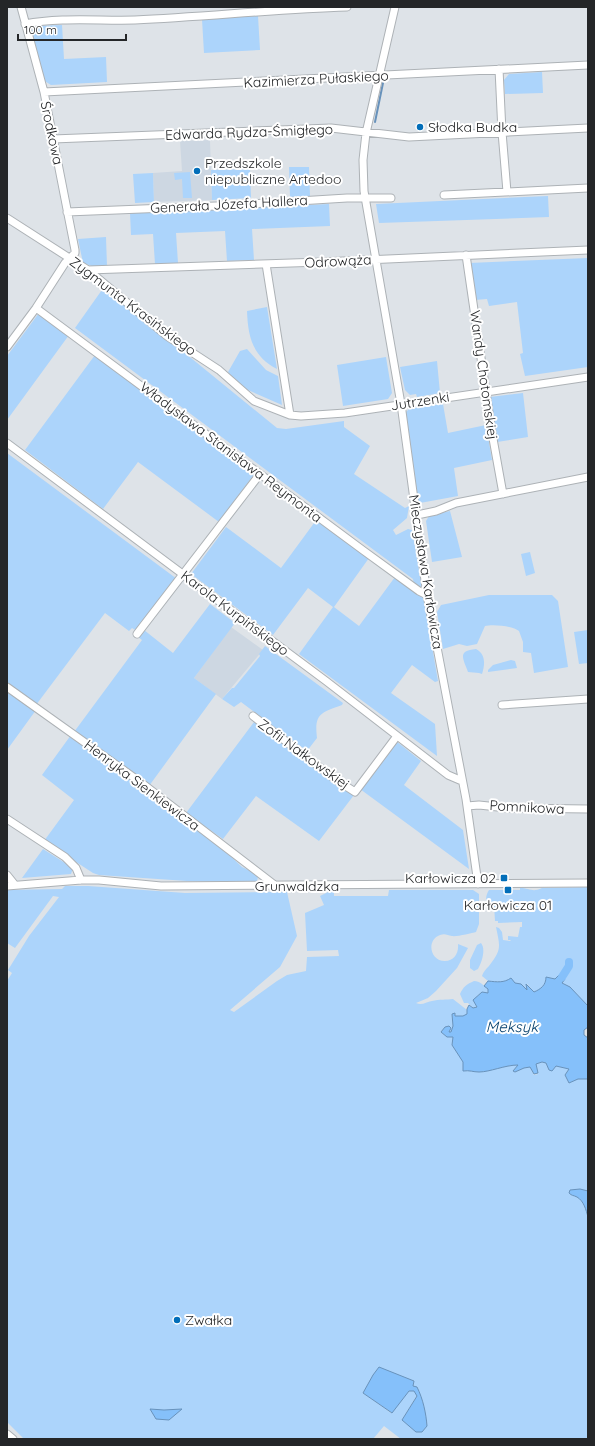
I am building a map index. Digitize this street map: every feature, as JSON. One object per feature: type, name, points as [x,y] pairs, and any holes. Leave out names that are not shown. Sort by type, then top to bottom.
[{"type":"street","name":"Środkowa","points":[[22,7],[25,24],[44,92],[68,212],[75,250],[75,253],[70,258]]},
{"type":"street","points":[[25,24],[68,20],[134,20],[347,7]]},
{"type":"street","name":"Mieczysława Karłowicza","points":[[395,7],[366,133],[363,160],[365,198],[401,404],[427,595],[467,806],[478,884]]},
{"type":"street","name":"Kazimierza Pułaskiego","points":[[44,92],[588,65]]},
{"type":"street","points":[[499,69],[507,192]]},
{"type":"street","name":"Edwarda Rydza-Śmigłego","points":[[53,139],[331,128],[409,137],[588,128]]},
{"type":"street","points":[[444,195],[588,188]]},
{"type":"street","name":"Generała Józefa Hallera","points":[[68,212],[391,198]]},
{"type":"street","name":"Zygmunta Krasińskiego","points":[[7,218],[88,270],[167,336],[219,370],[254,401]]},
{"type":"street","name":"Odrowąża","points":[[88,270],[588,250]]},
{"type":"street","name":"Wandy Chotomskiej","points":[[466,255],[492,433],[503,494]]},
{"type":"street","points":[[7,347],[70,258]]},
{"type":"street","points":[[266,264],[290,415]]},
{"type":"street","name":"Władysława Stanisława Reymonta","points":[[36,308],[419,591],[427,595]]},
{"type":"street","name":"Jutrzenki","points":[[254,401],[290,415],[301,416],[345,413],[588,377]]},
{"type":"street","name":"Karola Kurpińskiego","points":[[7,443],[332,685],[448,776],[462,781]]},
{"type":"street","points":[[137,634],[260,474]]},
{"type":"street","points":[[416,515],[436,511],[456,503],[588,477]]},
{"type":"street","name":"Henryka Sienkiewicza","points":[[7,687],[143,784],[276,886]]},
{"type":"street","points":[[502,705],[588,699]]},
{"type":"street","name":"Zofii Nałkowskiej","points":[[253,716],[335,779],[355,792],[397,736]]},
{"type":"street","name":"Pomnikowa","points":[[467,806],[479,804],[507,808],[588,809]]},
{"type":"street","points":[[7,819],[65,858],[76,868],[81,880]]},
{"type":"street","points":[[7,875],[15,885]]},
{"type":"street","name":"Grunwaldzka","points":[[7,886],[81,880],[99,880],[161,886],[588,883]]},
{"type":"street","points":[[7,1434],[13,1439]]},
{"type":"shaded area","points":[[258,16],[260,50],[204,53],[202,19]]},
{"type":"shaded area","points":[[62,25],[64,59],[106,57],[107,82],[51,85],[43,80],[31,32],[35,26]]},
{"type":"shaded area","points":[[542,72],[543,93],[505,94],[504,80],[509,74]]},
{"type":"shaded area","name":"Przedszkole niepubliczne Artedoo","points":[[210,140],[212,200],[154,202],[153,173],[182,171],[180,141]]},
{"type":"shaded area","points":[[289,167],[309,167],[310,196],[290,197]]},
{"type":"shaded area","points":[[250,169],[251,198],[212,200],[211,170]]},
{"type":"shaded area","points":[[190,172],[192,198],[183,198],[182,179],[175,180],[174,173]]},
{"type":"shaded area","points":[[153,173],[154,202],[135,203],[133,174]]},
{"type":"shaded area","points":[[548,196],[549,217],[379,223],[376,204]]},
{"type":"shaded area","points":[[329,204],[330,226],[252,229],[254,260],[227,261],[225,231],[176,233],[178,263],[155,264],[153,234],[131,235],[130,213]]},
{"type":"shaded area","points":[[106,237],[107,266],[95,267],[83,263],[78,239]]},
{"type":"shaded area","points":[[588,258],[588,367],[525,376],[520,354],[523,353],[517,302],[489,306],[487,299],[475,300],[469,263]]},
{"type":"shaded area","points":[[104,287],[277,428],[286,429],[344,421],[344,427],[370,446],[354,474],[405,508],[409,506],[407,518],[393,530],[396,535],[408,529],[412,530],[438,681],[435,682],[412,665],[391,693],[435,724],[437,756],[299,654],[333,607],[308,588],[273,635],[191,574],[226,527],[281,568],[317,519],[369,558],[334,607],[359,626],[395,577],[415,590],[413,579],[75,328]]},
{"type":"shaded area","points":[[267,307],[277,369],[262,358],[257,352],[250,337],[247,311]]},
{"type":"shaded area","points":[[39,313],[69,335],[7,420],[7,356]]},
{"type":"shaded area","points":[[247,349],[266,370],[278,376],[282,405],[241,387],[228,372],[240,351]]},
{"type":"shaded area","points":[[95,355],[255,473],[219,522],[138,462],[103,509],[25,450]]},
{"type":"shaded area","points":[[386,357],[392,393],[388,399],[343,406],[337,365]]},
{"type":"shaded area","points":[[437,361],[440,393],[417,397],[416,394],[410,395],[405,390],[400,367]]},
{"type":"shaded area","points":[[523,393],[528,437],[497,442],[490,397]]},
{"type":"shaded area","points":[[443,404],[448,433],[486,425],[492,460],[454,468],[458,496],[420,503],[417,500],[405,413],[410,408]]},
{"type":"shaded area","points":[[7,453],[177,579],[137,631],[132,628],[129,631],[105,613],[36,705],[7,683]]},
{"type":"shaded area","points":[[450,511],[462,557],[432,562],[426,521],[429,516]]},
{"type":"shaded area","points":[[530,552],[535,573],[526,576],[521,554]]},
{"type":"shaded area","points":[[489,595],[552,595],[558,601],[568,667],[534,673],[531,653],[523,652],[523,642],[519,631],[503,626],[485,626],[477,644],[467,646],[459,644],[443,649],[437,612],[441,605]]},
{"type":"shaded area","points":[[210,604],[235,623],[194,678],[216,694],[149,786],[74,732],[142,640],[138,637],[144,630],[173,653]]},
{"type":"shaded area","points":[[231,627],[263,650],[222,699],[194,678]]},
{"type":"shaded area","points":[[588,630],[588,663],[579,664],[574,632]]},
{"type":"shaded area","points":[[265,646],[343,703],[342,705],[320,715],[316,730],[317,738],[307,751],[241,702],[234,707],[222,699],[232,688],[234,688],[260,656],[259,654]]},
{"type":"shaded area","points":[[476,649],[482,654],[484,660],[482,674],[468,672],[463,659],[466,651]]},
{"type":"shaded area","points":[[511,660],[515,661],[517,668],[488,672],[493,665]]},
{"type":"shaded area","points":[[7,689],[36,710],[7,750]]},
{"type":"shaded area","points":[[254,722],[354,795],[319,841],[256,796],[223,839],[186,813]]},
{"type":"shaded area","points":[[71,735],[222,848],[242,867],[257,874],[257,881],[187,881],[99,875],[93,873],[44,841],[74,800],[42,775]]},
{"type":"shaded area","points":[[396,741],[421,761],[404,785],[463,830],[469,869],[360,789]]},
{"type":"shaded area","points":[[43,849],[73,868],[71,874],[22,878]]},
{"type":"shaded area","points":[[65,886],[88,886],[185,893],[287,892],[297,936],[280,967],[230,1010],[234,1012],[287,975],[306,971],[307,957],[339,956],[338,950],[307,951],[305,913],[324,905],[320,896],[334,889],[334,896],[388,896],[389,890],[473,890],[479,894],[479,924],[476,932],[454,936],[442,934],[433,941],[431,945],[433,954],[436,958],[445,961],[451,960],[455,956],[458,950],[458,944],[468,948],[457,968],[428,998],[416,1003],[422,1004],[435,1000],[453,999],[467,1010],[469,1017],[464,1024],[460,1027],[457,1023],[455,1013],[452,1014],[453,1026],[451,1032],[449,1032],[451,1028],[448,1026],[441,1032],[447,1037],[453,1037],[452,1045],[463,1062],[463,1071],[479,1072],[518,1065],[513,1071],[515,1072],[530,1067],[534,1075],[538,1074],[536,1064],[542,1062],[546,1063],[549,1070],[552,1070],[556,1066],[569,1069],[565,1075],[569,1083],[578,1079],[588,1079],[588,1191],[580,1189],[570,1190],[569,1193],[581,1201],[588,1217],[588,1439],[401,1439],[384,1426],[373,1439],[24,1439],[7,1422],[7,981],[12,973],[8,970],[29,936],[59,897],[53,896],[15,948],[7,943],[7,890],[62,889]],"holes":[[[379,1368],[414,1381],[413,1387],[417,1387],[423,1401],[426,1416],[427,1426],[422,1432],[415,1431],[402,1420],[417,1395],[414,1391],[409,1391],[391,1413],[363,1393],[373,1375]]]},
{"type":"shaded area","points":[[588,887],[588,1006],[575,992],[559,981],[546,981],[541,990],[534,992],[527,984],[527,990],[506,982],[488,981],[482,976],[496,956],[499,948],[496,927],[502,932],[503,940],[510,941],[511,940],[508,940],[508,936],[518,937],[520,927],[522,927],[522,922],[498,923],[498,921],[495,921],[494,904],[488,904],[486,900],[489,890],[520,890],[520,888],[523,888],[533,890],[542,888]]},
{"type":"shaded area","points":[[481,943],[483,949],[482,959],[478,969],[474,971],[470,968],[470,960],[477,945]]},
{"type":"shaded area","points":[[474,981],[480,982],[488,989],[488,993],[478,995],[476,999],[477,1006],[473,1008],[468,1003],[464,1003],[460,994],[462,989]]},
{"type":"water","name":"Meksyk","points":[[559,975],[565,979],[562,983],[570,987],[588,1006],[588,1027],[584,1030],[584,1035],[588,1038],[588,1079],[578,1079],[569,1083],[565,1075],[569,1069],[556,1066],[552,1071],[549,1070],[546,1063],[542,1062],[536,1064],[538,1073],[534,1074],[530,1067],[515,1072],[513,1071],[518,1065],[483,1072],[463,1071],[463,1062],[452,1045],[453,1037],[447,1037],[441,1032],[445,1027],[449,1026],[451,1028],[449,1032],[451,1032],[453,1026],[452,1014],[455,1013],[455,1016],[463,1016],[467,1014],[469,1005],[473,1008],[477,1007],[473,1000],[482,992],[488,993],[488,989],[484,986],[488,981],[497,982],[511,978],[515,983],[521,984],[527,990],[526,984],[534,992],[543,986],[546,977],[555,979]]},
{"type":"water","points":[[580,1189],[588,1191],[588,1217],[581,1201],[569,1193],[570,1190]]},
{"type":"water","points":[[379,1367],[414,1381],[413,1386],[417,1387],[423,1401],[426,1416],[427,1426],[422,1432],[416,1432],[402,1420],[417,1396],[414,1391],[409,1391],[392,1413],[363,1393]]},
{"type":"water","points":[[150,1409],[182,1409],[169,1420],[156,1419]]},
{"type":"waterway","points":[[375,122],[383,83]]},
{"type":"waterway","points":[[562,977],[569,966],[569,962]]},
{"type":"place","name":"Słodka Budka","points":[[420,127]]},
{"type":"place","name":"Przedszkole niepubliczne Artedoo","points":[[197,171]]},
{"type":"place","name":"Karłowicza 02","points":[[504,878]]},
{"type":"place","name":"Karłowicza 01","points":[[508,890]]},
{"type":"place","name":"Zwałka","points":[[177,1320]]}]
